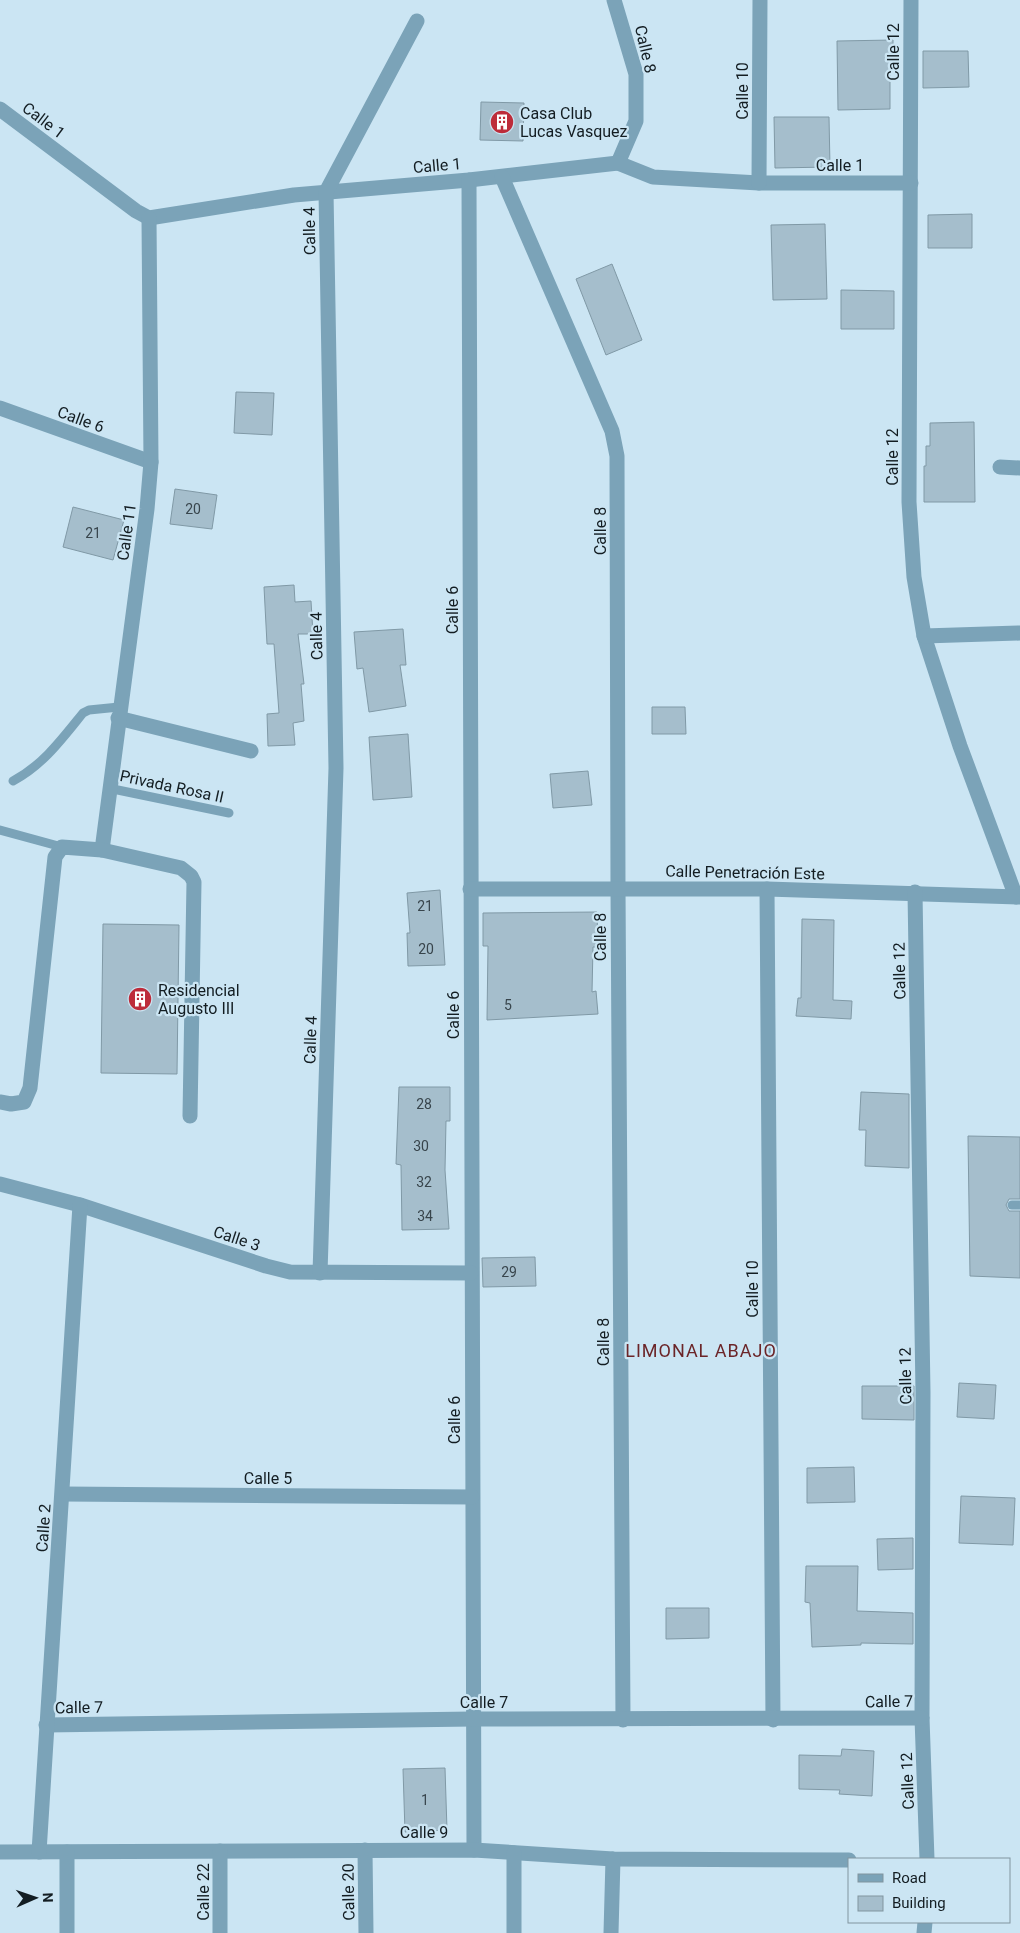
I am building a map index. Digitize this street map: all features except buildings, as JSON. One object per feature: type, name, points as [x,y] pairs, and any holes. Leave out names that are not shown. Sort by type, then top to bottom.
[{"type":"street","name":"Calle 8","points":[[614,0],[636,74],[636,121],[618,163]]},
{"type":"street","name":"Calle 10","points":[[759,183],[760,0]]},
{"type":"street","name":"Calle 12","points":[[911,0],[912,183],[909,502],[914,577],[924,636],[960,746],[1018,897]]},
{"type":"street","name":"Calle 4","points":[[320,1273],[336,768],[326,192],[418,21]]},
{"type":"street","name":"Calle 1","points":[[0,109],[136,212],[149,218],[294,195],[502,177],[618,163],[653,177],[759,183],[912,183]]},
{"type":"street","name":"Calle 8","points":[[502,177],[616,443],[623,1720]]},
{"type":"street","name":"Calle 6","points":[[469,180],[474,1850]]},
{"type":"street","name":"Calle 11","points":[[102,850],[108,788],[147,509],[151,462],[149,218]]},
{"type":"street","name":"Calle 6","points":[[0,408],[151,462]]},
{"type":"street","points":[[1000,467],[1020,468]]},
{"type":"street","points":[[924,636],[1020,633]]},
{"type":"street","points":[[119,712],[251,751]]},
{"type":"street","points":[[0,1102],[11,1104],[24,1102],[30,1088],[51,882],[55,857],[62,847],[102,850],[181,868],[188,871],[194,882],[190,1116]]},
{"type":"street","name":"Calle Penetración Este","points":[[470,889],[767,889],[915,892],[1018,897]]},
{"type":"street","name":"Calle 10","points":[[767,889],[773,1720]]},
{"type":"street","name":"Calle 12","points":[[915,892],[923,1392],[922,1718],[927,1858]]},
{"type":"street","name":"Calle 3","points":[[0,1184],[80,1206],[290,1272],[471,1273]]},
{"type":"street","name":"Calle 2","points":[[39,1852],[80,1206]]},
{"type":"street","name":"Calle 5","points":[[63,1494],[472,1497]]},
{"type":"street","name":"Calle 7","points":[[46,1725],[473,1719],[773,1720],[922,1718]]},
{"type":"street","name":"Calle 20","points":[[365,1850],[366,1933]]},
{"type":"street","name":"Calle 9","points":[[0,1852],[474,1850],[614,1859],[848,1860]]},
{"type":"street","name":"Calle 22","points":[[220,1851],[220,1933]]},
{"type":"street","points":[[67,1852],[67,1933]]},
{"type":"street","points":[[514,1853],[514,1933]]},
{"type":"street","points":[[611,1933],[614,1859]]},
{"type":"lane","points":[[13,781],[31,772],[55,749],[83,713],[89,710],[119,712]]},
{"type":"lane","name":"Privada Rosa II","points":[[108,788],[229,814]]},
{"type":"lane","points":[[0,830],[62,847]]},
{"type":"place","name":"Casa Club Lucas Vasquez","points":[[502,122]]},
{"type":"place","name":"Residencial Augusto III","points":[[140,999]]},
{"type":"district","name":"LIMONAL ABAJO","points":[[701,1351]]}]
